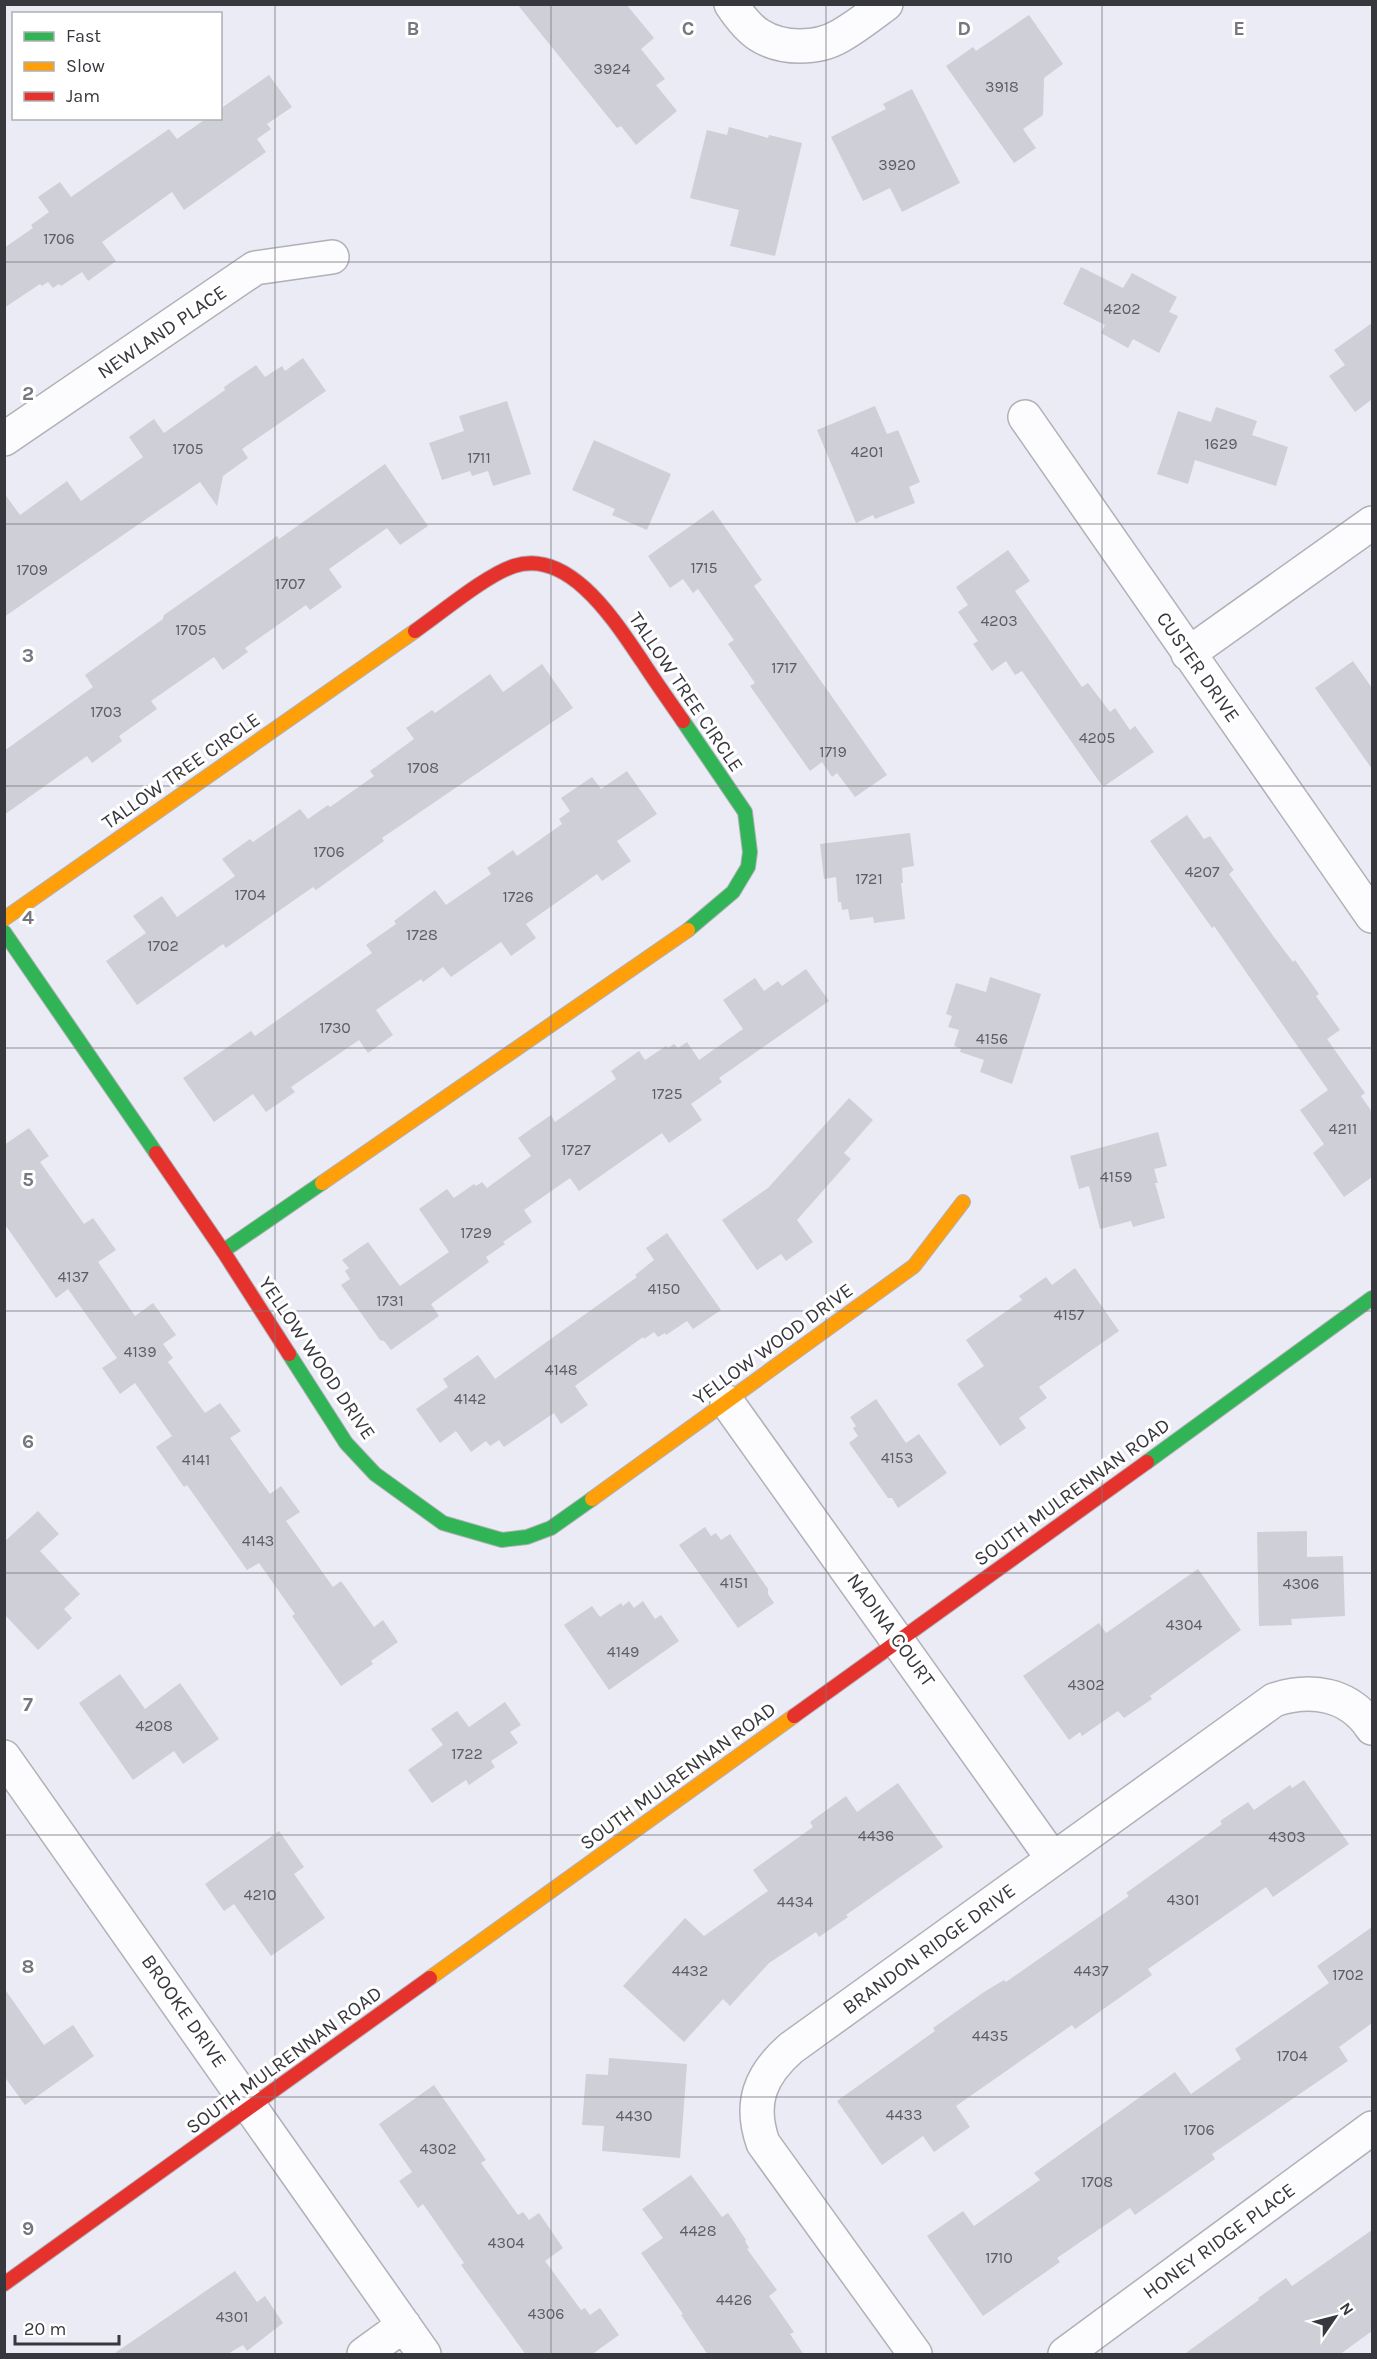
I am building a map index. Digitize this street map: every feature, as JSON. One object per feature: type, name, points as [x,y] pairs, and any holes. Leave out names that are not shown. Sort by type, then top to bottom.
[{"type":"street","points":[[731,4],[744,22],[761,36],[782,44],[802,46],[824,44],[840,37],[886,4]]},
{"type":"street","name":"NEWLAND PLACE","points":[[4,439],[255,268],[332,257]]},
{"type":"street","name":"CUSTER DRIVE","points":[[1025,417],[1372,916]]},
{"type":"street","points":[[1188,654],[1372,523]]},
{"type":"street","name":"TALLOW TREE CIRCLE","points":[[4,919],[492,577],[517,565],[533,564],[549,567],[578,581],[591,593],[615,622],[745,813],[750,832],[747,870],[740,886],[728,899],[223,1251]]},
{"type":"street","name":"YELLOW WOOD DRIVE","points":[[4,932],[223,1251],[346,1443],[375,1474],[443,1523],[476,1534],[502,1540],[527,1537],[551,1528],[914,1266],[963,1202]]},
{"type":"street","name":"SOUTH MULRENNAN ROAD","points":[[4,2284],[1372,1298]]},
{"type":"street","name":"NADINA COURT","points":[[727,1402],[1053,1859]]},
{"type":"street","name":"BRANDON RIDGE DRIVE","points":[[915,2355],[763,2143],[756,2125],[756,2108],[768,2071],[791,2048],[1274,1700],[1290,1695],[1324,1694],[1350,1706],[1366,1718],[1372,1728]]},
{"type":"street","name":"BROOKE DRIVE","points":[[4,1757],[424,2355]]},
{"type":"street","name":"HONEY RIDGE PLACE","points":[[1065,2355],[1372,2128]]},
{"type":"street","points":[[364,2355],[404,2325]]},
{"type":"building","points":[[517,4],[626,4],[654,38],[641,49],[665,79],[656,85],[677,111],[636,145],[621,126],[617,128]]},
{"type":"building","points":[[1029,15],[1063,64],[1044,78],[1043,115],[1023,129],[1036,148],[1014,163],[946,66],[973,47],[976,51]]},
{"type":"building","points":[[269,75],[292,107],[267,124],[271,129],[257,139],[266,152],[184,210],[172,192],[102,242],[116,261],[88,281],[82,272],[61,286],[59,284],[53,288],[48,282],[42,286],[40,284],[4,308],[4,248],[33,228],[31,225],[49,212],[38,197],[60,182],[71,197],[169,129],[177,139],[204,120],[222,120],[222,108]]},
{"type":"building","points":[[912,89],[960,183],[902,212],[890,188],[863,201],[831,137],[886,109],[883,104]]},
{"type":"building","points":[[729,127],[768,138],[769,135],[802,143],[775,256],[730,246],[739,210],[690,198],[707,130],[727,135]]},
{"type":"building","points":[[1081,267],[1123,288],[1132,273],[1177,297],[1169,312],[1178,316],[1159,353],[1133,339],[1128,348],[1101,333],[1105,325],[1063,304]]},
{"type":"building","points":[[1372,323],[1372,402],[1371,400],[1355,412],[1329,376],[1345,365],[1334,350]]},
{"type":"building","points":[[303,358],[326,391],[242,449],[248,458],[223,476],[217,506],[200,482],[4,617],[4,493],[20,515],[67,481],[81,501],[143,457],[129,437],[154,419],[164,433],[256,365],[265,377],[282,366],[285,371]]},
{"type":"building","points":[[507,401],[531,474],[493,486],[488,471],[472,476],[470,471],[442,480],[429,443],[464,431],[459,416]]},
{"type":"building","points":[[875,406],[887,434],[898,430],[920,482],[909,487],[915,503],[875,519],[873,515],[856,523],[817,430]]},
{"type":"building","points":[[1216,407],[1257,421],[1252,435],[1288,447],[1276,486],[1195,460],[1188,484],[1157,474],[1178,411],[1211,422]]},
{"type":"building","points":[[594,440],[671,474],[647,530],[612,515],[615,509],[572,490]]},
{"type":"building","points":[[385,464],[428,526],[400,545],[387,528],[329,569],[342,587],[310,610],[306,605],[245,648],[248,652],[223,670],[214,657],[151,701],[157,709],[119,736],[122,741],[92,763],[87,756],[4,815],[4,751],[93,687],[85,675],[163,619],[164,615],[277,536],[279,539]]},
{"type":"building","points":[[713,510],[762,580],[754,586],[887,775],[855,797],[837,773],[832,777],[822,762],[810,771],[750,686],[755,683],[728,644],[734,640],[698,589],[693,593],[683,579],[670,588],[648,556]]},
{"type":"building","points":[[1008,550],[1030,581],[1015,591],[1082,687],[1088,683],[1110,712],[1115,708],[1130,730],[1135,726],[1154,752],[1103,787],[1022,671],[1015,675],[1006,661],[992,671],[973,644],[978,641],[958,612],[968,605],[956,587]]},
{"type":"building","points":[[1353,661],[1372,688],[1372,769],[1315,688]]},
{"type":"building","points":[[542,664],[573,708],[382,838],[384,841],[316,890],[313,887],[226,948],[223,944],[137,1005],[106,961],[146,933],[133,916],[162,896],[177,917],[235,876],[222,859],[250,839],[253,842],[300,809],[308,819],[328,805],[330,807],[374,776],[370,771],[414,739],[406,728],[432,710],[435,713],[490,674],[503,692]]},
{"type":"building","points":[[627,771],[657,814],[617,841],[631,861],[602,881],[597,874],[526,924],[536,938],[511,956],[501,942],[451,977],[443,967],[423,982],[421,979],[376,1010],[393,1035],[368,1053],[359,1040],[291,1087],[295,1092],[266,1112],[253,1094],[214,1122],[183,1078],[251,1031],[255,1036],[372,953],[366,945],[396,924],[394,921],[435,890],[446,905],[491,874],[487,868],[513,850],[517,856],[562,824],[559,819],[570,811],[561,798],[592,777],[601,789]]},
{"type":"building","points":[[1187,815],[1204,839],[1210,836],[1234,870],[1229,874],[1293,962],[1295,960],[1319,994],[1316,996],[1340,1030],[1327,1039],[1365,1093],[1361,1096],[1372,1112],[1372,1177],[1344,1197],[1313,1153],[1324,1144],[1300,1110],[1328,1090],[1214,926],[1212,928],[1150,841]]},
{"type":"building","points":[[910,833],[914,866],[902,868],[903,883],[901,883],[905,919],[874,923],[873,917],[850,920],[848,909],[842,910],[841,902],[838,902],[836,877],[824,879],[820,844]]},
{"type":"building","points":[[806,969],[829,1001],[719,1078],[722,1082],[691,1104],[702,1120],[669,1143],[662,1133],[579,1191],[570,1178],[524,1210],[532,1222],[486,1257],[489,1262],[431,1304],[439,1316],[391,1350],[384,1341],[380,1340],[341,1285],[350,1279],[345,1271],[349,1268],[342,1260],[368,1242],[400,1286],[449,1252],[419,1209],[447,1189],[454,1198],[474,1184],[476,1186],[482,1182],[487,1188],[531,1156],[518,1138],[551,1115],[555,1122],[616,1079],[611,1071],[639,1051],[645,1060],[666,1046],[668,1048],[674,1044],[678,1048],[687,1042],[699,1060],[743,1029],[723,1000],[755,978],[764,991],[778,981],[782,986]]},
{"type":"building","points":[[990,977],[1041,994],[1012,1084],[980,1072],[984,1060],[960,1052],[961,1049],[954,1046],[959,1030],[948,1027],[952,1016],[946,1014],[956,983],[986,992]]},
{"type":"building","points":[[849,1098],[873,1120],[844,1153],[851,1159],[797,1220],[813,1242],[786,1261],[781,1254],[757,1270],[722,1220],[768,1188]]},
{"type":"building","points":[[29,1128],[49,1156],[40,1162],[84,1224],[93,1218],[116,1250],[98,1262],[135,1316],[153,1303],[176,1335],[163,1344],[173,1358],[168,1362],[205,1413],[220,1403],[241,1431],[230,1438],[270,1494],[281,1486],[300,1512],[286,1521],[333,1587],[341,1581],[374,1627],[383,1620],[398,1642],[371,1661],[373,1664],[341,1686],[292,1616],[295,1614],[259,1563],[247,1570],[187,1485],[184,1487],[156,1447],[172,1436],[135,1383],[120,1394],[102,1368],[117,1358],[68,1289],[56,1298],[4,1223],[4,1145]]},
{"type":"building","points":[[1158,1132],[1167,1166],[1154,1169],[1158,1183],[1155,1183],[1165,1218],[1133,1227],[1131,1221],[1100,1229],[1089,1186],[1079,1189],[1070,1156]]},
{"type":"building","points":[[667,1233],[721,1310],[693,1329],[687,1321],[666,1335],[665,1333],[658,1337],[654,1332],[644,1339],[643,1337],[575,1386],[588,1405],[561,1424],[554,1413],[504,1447],[499,1440],[490,1446],[486,1441],[471,1452],[456,1431],[440,1443],[416,1409],[448,1387],[443,1379],[478,1355],[495,1379],[637,1277],[635,1275],[654,1260],[646,1248]]},
{"type":"building","points":[[1075,1268],[1119,1331],[1039,1387],[1047,1398],[1019,1418],[1026,1428],[1000,1446],[957,1384],[984,1366],[966,1340],[1022,1300],[1019,1296],[1046,1277],[1052,1285]]},
{"type":"building","points":[[876,1399],[906,1443],[919,1434],[947,1473],[898,1508],[892,1498],[888,1498],[849,1443],[858,1436],[853,1428],[856,1426],[850,1417]]},
{"type":"building","points":[[38,1511],[59,1534],[40,1551],[80,1594],[64,1609],[72,1618],[38,1650],[4,1614],[4,1542]]},
{"type":"building","points":[[705,1527],[711,1536],[716,1533],[721,1540],[730,1534],[768,1589],[768,1594],[774,1603],[738,1628],[679,1545]]},
{"type":"building","points":[[1307,1531],[1307,1557],[1343,1556],[1345,1616],[1291,1619],[1292,1625],[1259,1626],[1257,1532]]},
{"type":"building","points":[[1198,1569],[1241,1630],[1150,1696],[1152,1699],[1124,1718],[1118,1711],[1082,1736],[1080,1732],[1069,1740],[1023,1676],[1099,1623],[1106,1633]]},
{"type":"building","points":[[629,1601],[634,1608],[643,1601],[655,1619],[661,1615],[679,1641],[609,1690],[564,1625],[592,1606],[600,1617],[621,1603],[623,1606]]},
{"type":"building","points":[[120,1674],[145,1709],[180,1683],[219,1739],[183,1764],[174,1751],[133,1780],[79,1703]]},
{"type":"building","points":[[505,1702],[521,1725],[510,1732],[518,1743],[491,1761],[495,1767],[469,1785],[466,1780],[432,1803],[408,1770],[443,1745],[431,1729],[457,1711],[469,1727]]},
{"type":"building","points":[[1304,1780],[1349,1844],[1273,1897],[1266,1887],[1148,1969],[1152,1975],[1075,2029],[1072,2025],[956,2106],[970,2127],[934,2152],[923,2136],[882,2165],[837,2101],[935,2031],[933,2028],[984,1992],[1004,1980],[1006,1982],[1129,1896],[1126,1893],[1222,1824],[1220,1821],[1248,1802],[1254,1810],[1290,1785],[1292,1788]]},
{"type":"building","points":[[898,1783],[943,1847],[846,1915],[848,1917],[819,1937],[816,1932],[769,1963],[730,2006],[723,1999],[684,2042],[623,1986],[685,1918],[704,1936],[768,1891],[753,1870],[813,1827],[810,1822],[846,1796],[857,1812]]},
{"type":"building","points":[[279,1831],[304,1867],[294,1874],[325,1918],[271,1956],[234,1904],[224,1911],[205,1884]]},
{"type":"building","points":[[1372,1927],[1372,2023],[1339,2047],[1348,2061],[1212,2154],[1215,2159],[1135,2215],[1130,2208],[1057,2258],[1060,2262],[983,2316],[927,2236],[963,2211],[974,2226],[1040,2180],[1034,2173],[1175,2072],[1191,2094],[1241,2059],[1235,2049],[1329,1983],[1317,1966]]},
{"type":"building","points":[[4,1988],[44,2045],[73,2025],[94,2056],[25,2105],[4,2076]]},
{"type":"building","points":[[609,2058],[687,2064],[680,2158],[602,2151],[604,2126],[582,2125],[586,2074],[608,2075]]},
{"type":"building","points":[[434,2085],[486,2160],[481,2163],[518,2215],[523,2212],[529,2220],[539,2213],[563,2248],[545,2261],[581,2310],[585,2308],[590,2315],[600,2308],[619,2335],[591,2355],[526,2355],[461,2265],[464,2263],[423,2204],[418,2208],[399,2181],[412,2172],[379,2124]]},
{"type":"building","points":[[691,2175],[722,2217],[728,2213],[746,2240],[749,2248],[747,2249],[777,2290],[769,2296],[794,2332],[790,2334],[804,2355],[708,2355],[641,2253],[663,2238],[642,2209]]},
{"type":"building","points":[[1372,2230],[1372,2331],[1339,2355],[1183,2355],[1286,2278],[1292,2286]]},
{"type":"building","points":[[235,2271],[257,2302],[265,2296],[283,2323],[247,2351],[243,2345],[226,2355],[112,2355]]},
{"type":"traffic: fast","points":[[683,721],[745,812],[750,852],[748,867],[733,892],[688,930]]},
{"type":"traffic: fast","points":[[4,932],[156,1153]]},
{"type":"traffic: fast","points":[[223,1251],[322,1183]]},
{"type":"traffic: fast","points":[[1147,1462],[1372,1298]]},
{"type":"traffic: fast","points":[[289,1354],[346,1443],[375,1474],[443,1523],[502,1540],[527,1537],[551,1528],[592,1499]]},
{"type":"traffic: slow","points":[[4,919],[415,631]]},
{"type":"traffic: slow","points":[[322,1183],[688,930]]},
{"type":"traffic: slow","points":[[592,1499],[914,1266],[963,1202]]},
{"type":"traffic: slow","points":[[430,1978],[794,1716]]},
{"type":"traffic: jam","points":[[415,631],[490,577],[514,566],[535,563],[554,568],[572,578],[605,609],[683,721]]},
{"type":"traffic: jam","points":[[156,1153],[289,1354]]},
{"type":"traffic: jam","points":[[794,1716],[1147,1462]]},
{"type":"traffic: jam","points":[[4,2284],[430,1978]]}]
